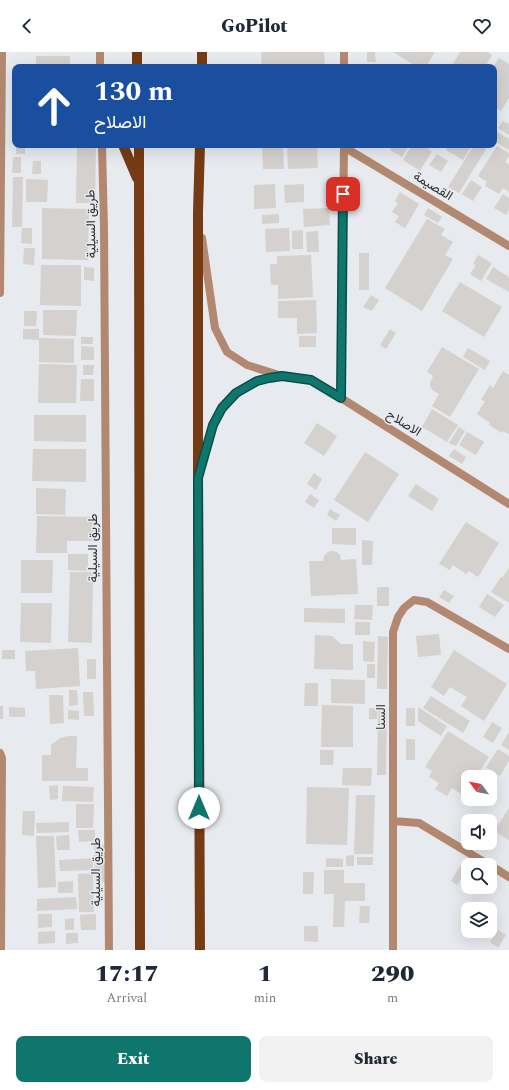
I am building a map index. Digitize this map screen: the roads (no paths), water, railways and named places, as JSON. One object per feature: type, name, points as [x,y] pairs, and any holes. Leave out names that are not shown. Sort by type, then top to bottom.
[{"type":"main road","points":[[137,52],[137,64]]},
{"type":"main road","points":[[202,52],[202,64]]},
{"type":"main road","points":[[124,148],[140,185]]},
{"type":"main road","points":[[139,148],[140,950]]},
{"type":"main road","points":[[200,148],[198,212],[198,478],[200,950]]},
{"type":"street","points":[[0,293],[2,52]]},
{"type":"street","points":[[100,52],[100,64]]},
{"type":"street","points":[[344,52],[344,64]]},
{"type":"street","name":"طريق السيلية","points":[[102,148],[109,950]]},
{"type":"street","points":[[341,398],[344,148]]},
{"type":"street","name":"القصيمة","points":[[347,148],[509,246]]},
{"type":"street","name":"الاصلاح","points":[[198,212],[215,328],[227,352],[247,365],[282,376],[311,380],[509,504]]},
{"type":"street","name":"الاصلاح","points":[[198,478],[213,425],[222,408],[236,393],[246,386],[257,381],[282,376]]},
{"type":"street","name":"السنا","points":[[393,950],[393,632],[398,617],[404,608],[414,600],[427,602],[509,649]]},
{"type":"street","points":[[0,753],[2,758],[1,950]]},
{"type":"street","points":[[393,821],[419,824],[478,858]]},
{"type":"street","points":[[497,869],[509,877]]}]
